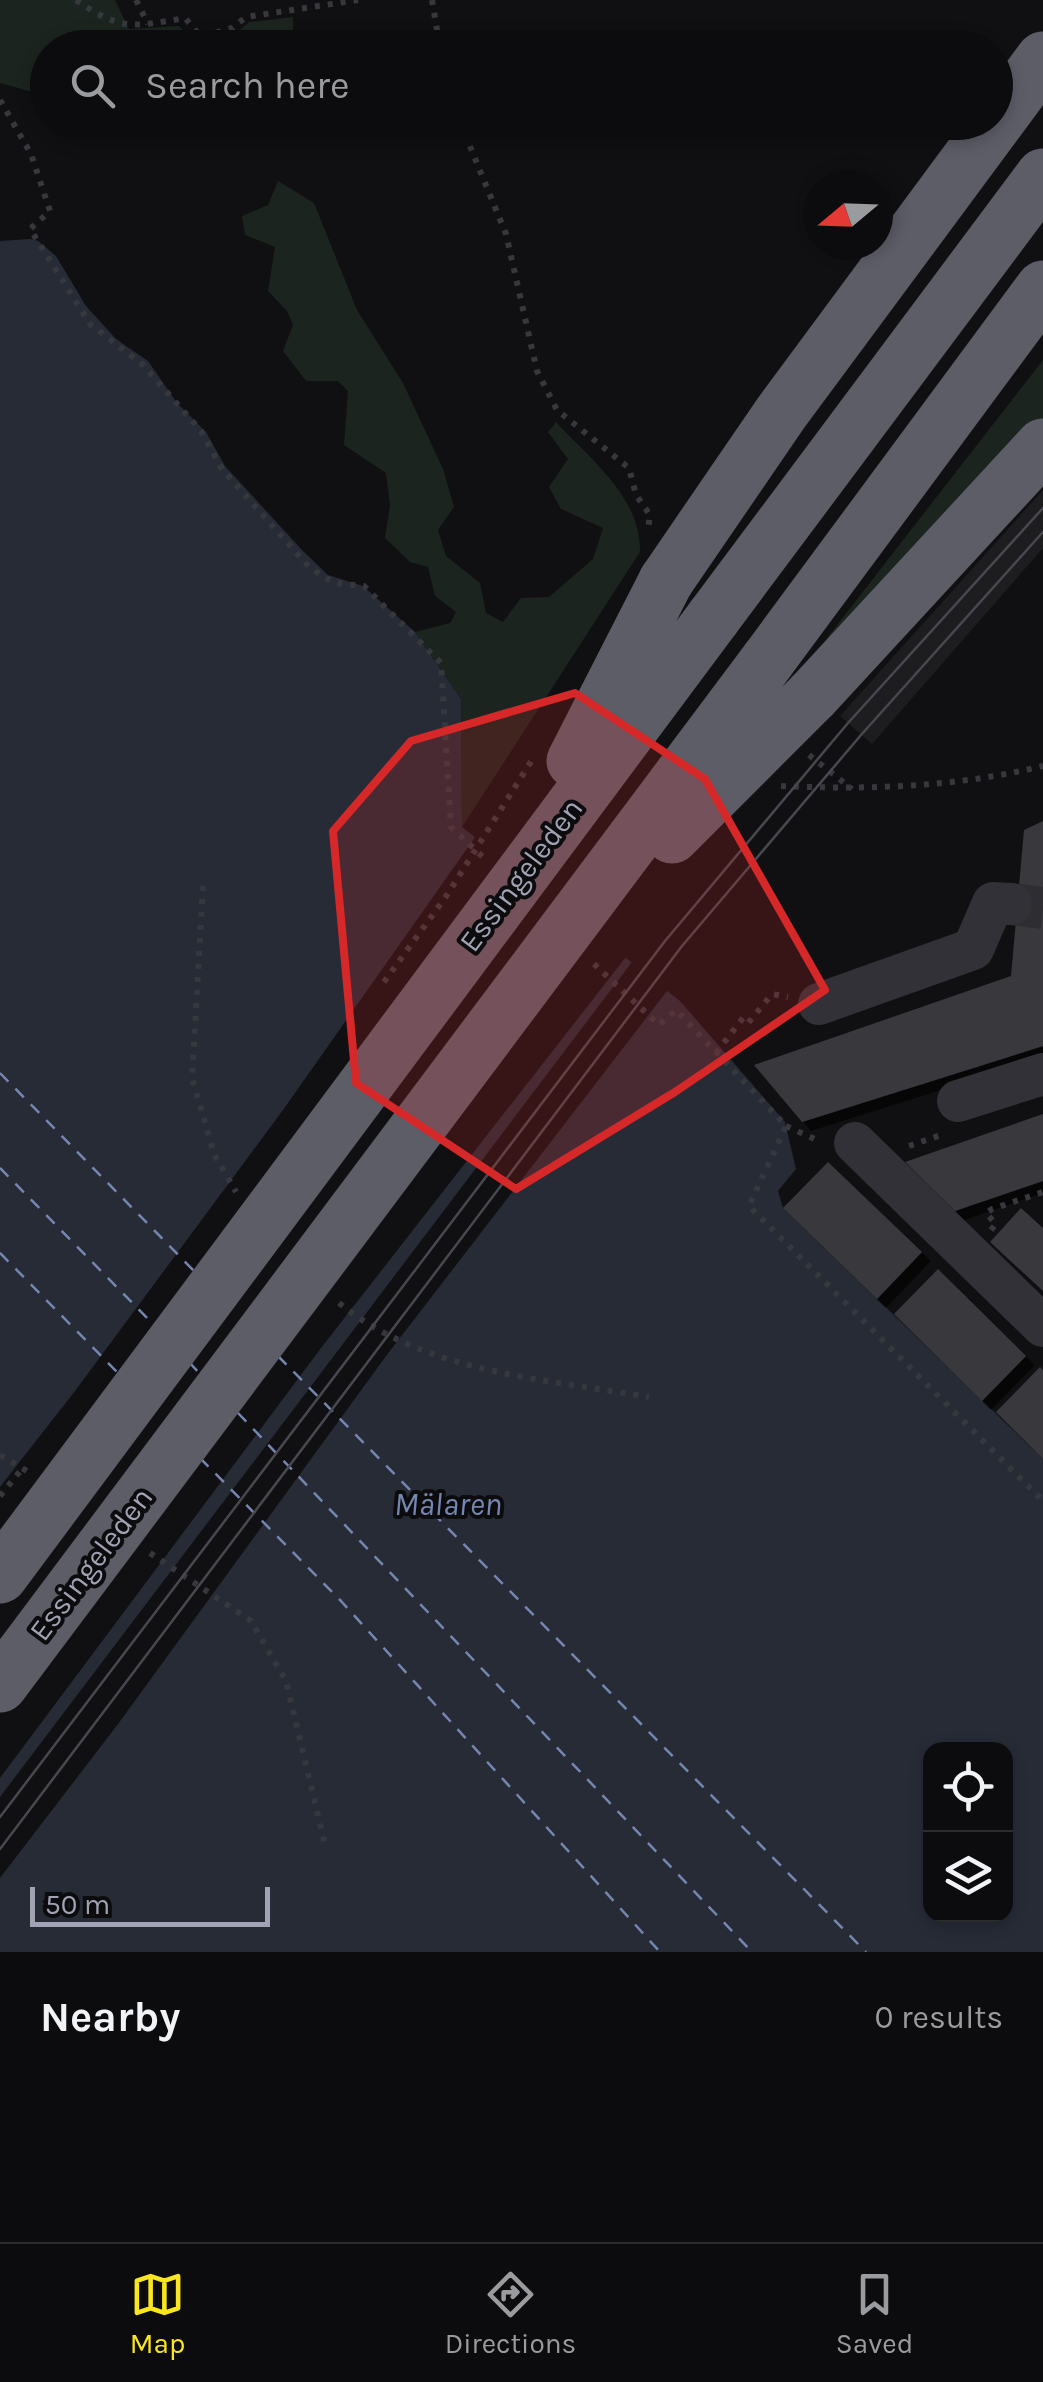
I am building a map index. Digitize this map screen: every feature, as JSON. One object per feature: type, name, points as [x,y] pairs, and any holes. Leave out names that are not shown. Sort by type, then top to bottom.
[{"type":"highway","points":[[1013,100],[1043,59]]},
{"type":"highway","points":[[503,899],[666,581],[781,413],[983,140]]},
{"type":"highway","name":"Essingeleden","points":[[0,1576],[1043,176]]},
{"type":"highway","name":"Essingeleden","points":[[0,1685],[1043,288]]},
{"type":"highway","points":[[538,968],[813,696],[1043,446]]},
{"type":"street","points":[[818,1004],[973,950],[993,903],[1011,904]]},
{"type":"street","points":[[956,1116],[1043,1074]]},
{"type":"street","points":[[840,1143],[1043,1326]]},
{"type":"path","points":[[76,0],[104,20],[122,25],[184,18],[195,30]]},
{"type":"path","points":[[136,0],[148,24]]},
{"type":"path","points":[[225,30],[246,17],[356,0]]},
{"type":"path","points":[[432,0],[437,30]]},
{"type":"path","points":[[0,100],[30,154],[50,211],[30,229],[53,264]]},
{"type":"path","points":[[467,140],[506,234],[537,371],[557,410],[629,468],[636,495],[650,515]]},
{"type":"path","points":[[373,997],[447,895],[541,745]]},
{"type":"path","points":[[778,786],[852,789],[1006,775],[1043,766]]},
{"type":"path","points":[[823,767],[852,789]]},
{"type":"path","points":[[716,1053],[743,1018],[748,1023],[772,994]]},
{"type":"path","points":[[902,1148],[956,1116]]},
{"type":"path","points":[[786,1126],[840,1143]]},
{"type":"path","points":[[230,1192],[241,1177]]},
{"type":"path","points":[[992,1208],[1043,1192]]},
{"type":"path","points":[[0,1455],[30,1472]]},
{"type":"path","points":[[0,1496],[26,1463]]},
{"type":"path","points":[[140,1546],[251,1620],[286,1681],[326,1849]]},
{"type":"highlighted area","points":[[575,693],[705,779],[825,990],[675,1092],[516,1189],[356,1083],[333,831],[411,741]]},
{"type":"shaded area","points":[[0,0],[115,0],[129,29],[179,26],[183,30],[30,30],[30,91],[0,83]]},
{"type":"shaded area","points":[[293,17],[293,30],[240,30],[249,22]]},
{"type":"shaded area","points":[[278,181],[314,203],[357,310],[403,383],[443,469],[454,507],[438,530],[446,556],[480,583],[486,613],[503,622],[521,598],[549,597],[593,559],[603,528],[561,509],[549,487],[568,459],[548,432],[556,422],[612,481],[638,532],[640,552],[462,827],[461,699],[415,632],[450,623],[456,612],[435,596],[428,567],[410,562],[385,538],[390,505],[386,473],[344,445],[348,391],[338,381],[306,381],[283,351],[293,325],[287,311],[268,291],[275,247],[245,235],[242,216],[268,205]]},
{"type":"shaded area","points":[[1043,360],[1043,419],[813,665],[827,638]]},
{"type":"shaded area","points":[[1043,490],[1043,548],[872,744],[840,716]]},
{"type":"water","name":"Mälaren","points":[[30,239],[56,256],[86,306],[116,339],[148,361],[177,403],[206,432],[225,466],[302,550],[328,575],[363,586],[415,632],[461,699],[462,827],[680,1001],[785,1122],[796,1169],[778,1191],[783,1208],[1043,1459],[1043,1952],[0,1952],[0,241]]},
{"type":"pier","points":[[478,833],[629,953],[321,1348],[0,1778],[0,1487],[283,1110]]},
{"type":"pier","points":[[635,958],[670,987],[386,1356],[118,1724],[0,1878],[0,1797]]},
{"type":"building","points":[[1043,821],[1043,1046],[802,1122],[754,1065],[1011,976],[1024,830]]},
{"type":"building","points":[[1043,1114],[1043,1181],[955,1211],[905,1162]]},
{"type":"building","points":[[828,1162],[922,1252],[877,1299],[783,1208]]},
{"type":"building","points":[[1021,1208],[1043,1228],[1043,1291],[990,1242]]},
{"type":"building","points":[[938,1269],[1026,1356],[982,1401],[894,1314]]},
{"type":"building","points":[[1040,1367],[1043,1370],[1043,1459],[996,1412]]},
{"type":"ferry route","points":[[0,1073],[195,1272]]},
{"type":"ferry route","points":[[0,1168],[153,1324]]},
{"type":"ferry route","points":[[0,1253],[118,1373]]},
{"type":"ferry route","points":[[278,1356],[866,1952]]},
{"type":"ferry route","points":[[189,1362],[201,1375]]},
{"type":"ferry route","points":[[238,1413],[752,1952]]},
{"type":"ferry route","points":[[200,1458],[341,1601],[660,1952]]},
{"type":"tunnel","points":[[1011,904],[1043,908]]},
{"type":"tram line","points":[[0,1817],[665,941],[848,723],[1043,508]]},
{"type":"tram line","points":[[0,1849],[682,946],[861,735],[1043,532]]}]
